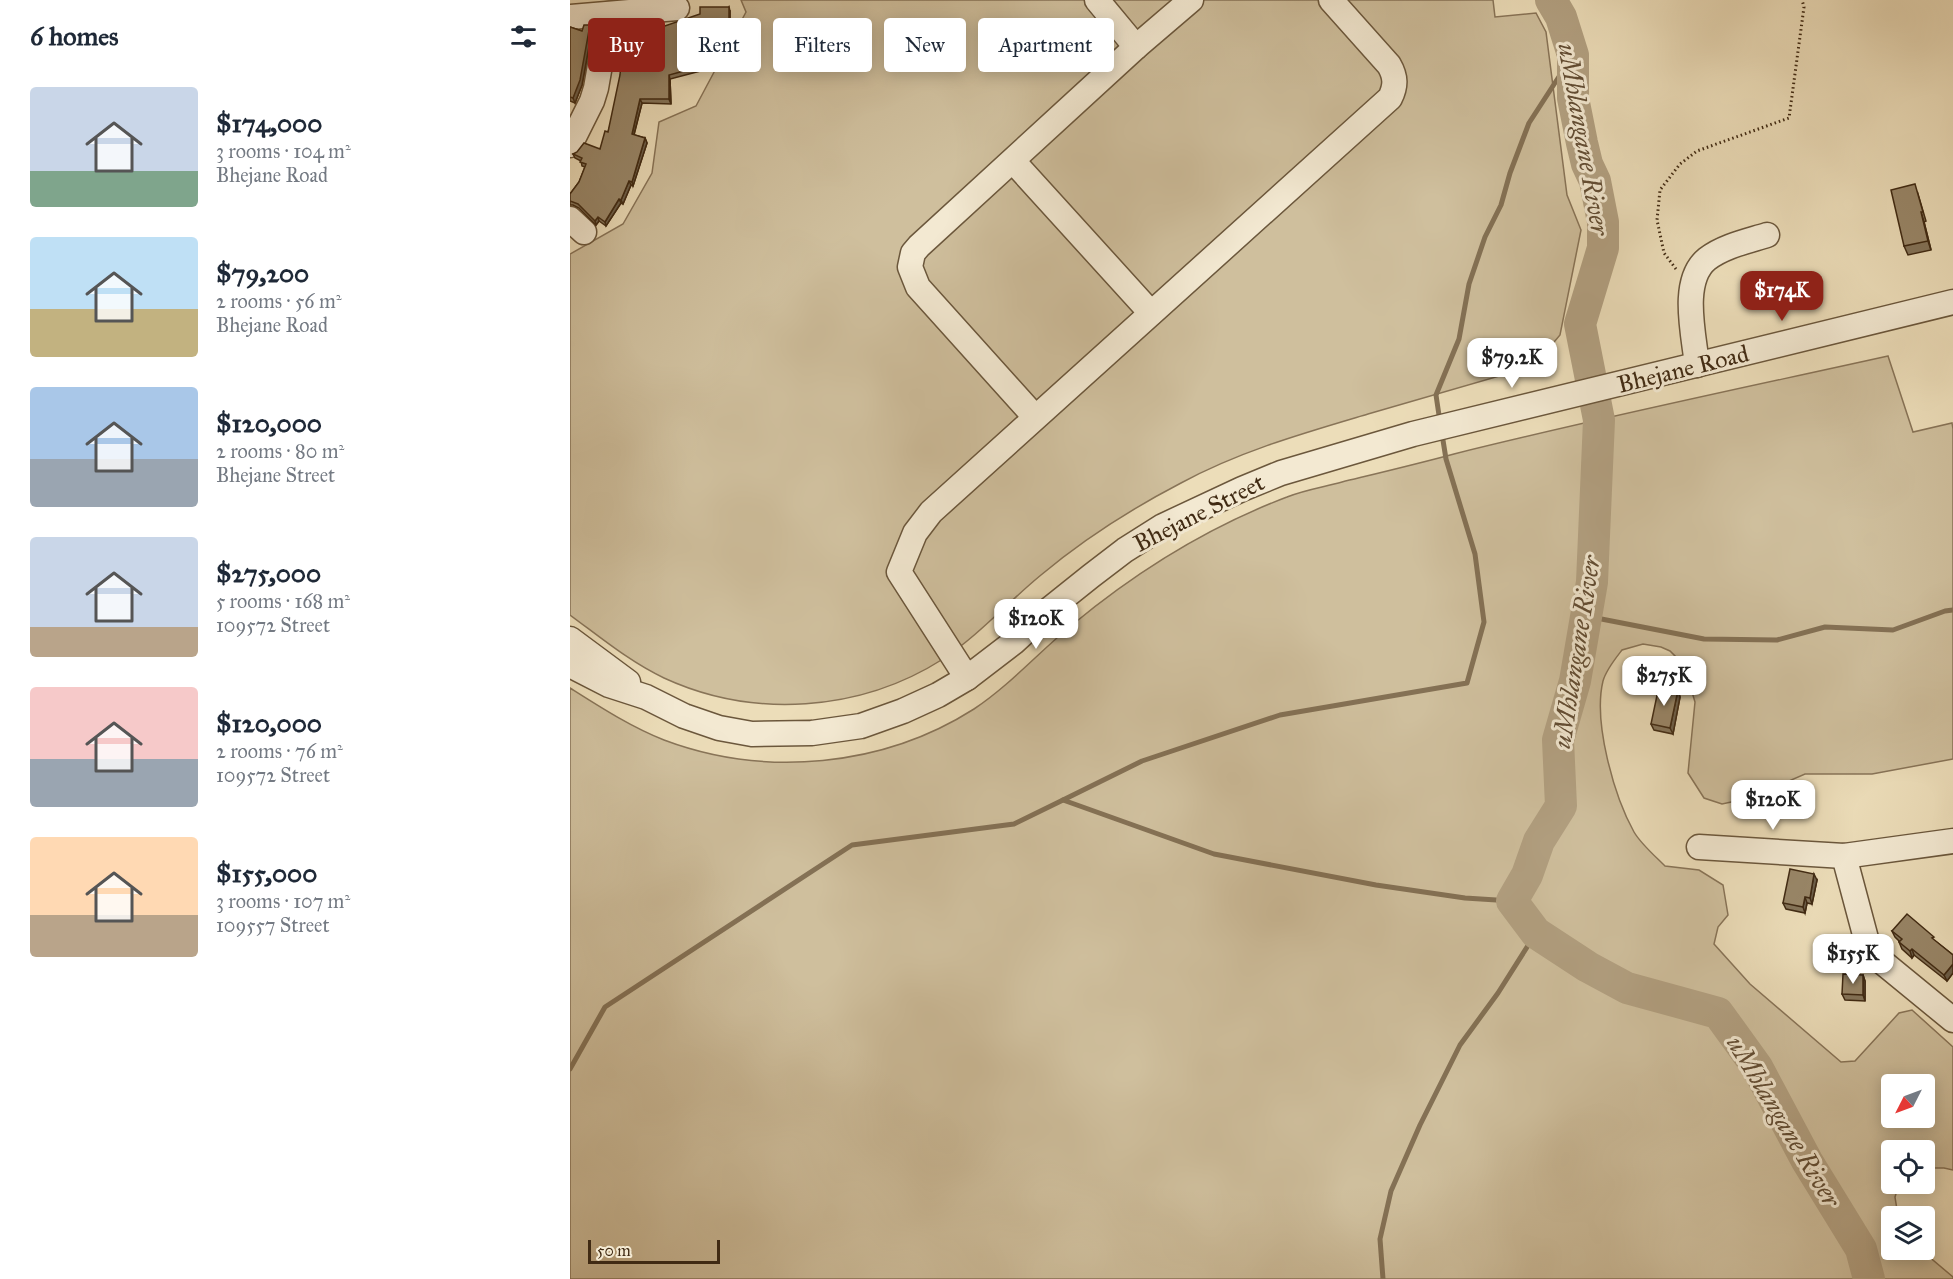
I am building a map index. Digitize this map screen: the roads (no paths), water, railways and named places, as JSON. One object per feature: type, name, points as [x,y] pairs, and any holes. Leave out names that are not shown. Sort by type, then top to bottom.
[{"type":"street","points":[[1097,0],[1136,47]]},
{"type":"street","points":[[1035,417],[918,287],[910,267],[913,253],[1136,47],[1191,0]]},
{"type":"street","points":[[968,678],[899,572],[915,532],[931,512],[1390,98],[1395,83],[1394,74],[1377,50],[1331,0]]},
{"type":"street","points":[[570,18],[677,8]]},
{"type":"street","points":[[570,145],[594,95],[609,14]]},
{"type":"street","points":[[1013,161],[1151,313]]},
{"type":"street","points":[[1697,365],[1691,289],[1697,272],[1707,259],[1729,247],[1767,235]]},
{"type":"street","name":"Bhejane Road","points":[[1413,434],[1953,302]]},
{"type":"street","name":"Bhejane Street","points":[[570,665],[609,685],[646,697],[684,716],[719,728],[752,734],[812,732],[872,723],[903,711],[968,678],[1091,576],[1125,550],[1163,526],[1281,473],[1413,434]]},
{"type":"street","name":"Bhejane Street","points":[[570,639],[646,697]]},
{"type":"street","points":[[1699,847],[1844,856],[1953,841]]},
{"type":"street","points":[[1844,856],[1868,946],[1881,961],[1953,1020]]},
{"type":"waterway","name":"uMhlangane River","points":[[1551,0],[1561,17],[1573,55],[1573,98],[1587,164],[1595,181],[1603,222],[1603,248],[1580,324],[1599,420],[1592,582],[1575,681],[1558,740],[1561,806],[1539,841],[1527,875],[1512,901],[1536,933],[1588,967],[1627,988],[1718,1013],[1757,1067],[1807,1161],[1861,1249],[1869,1279]]},
{"type":"waterway","points":[[1440,422],[1436,395],[1459,339],[1469,284],[1485,237],[1501,205],[1510,173],[1529,123],[1573,55]]},
{"type":"waterway","points":[[1063,800],[1142,761],[1280,715],[1467,683],[1484,622],[1475,554],[1446,459],[1442,434]]},
{"type":"waterway","points":[[1586,616],[1704,639],[1777,640],[1825,627],[1893,630],[1953,610]]},
{"type":"waterway","points":[[570,1069],[605,1007],[852,845],[1014,824],[1063,800],[1214,854],[1376,885],[1465,898],[1512,901]]},
{"type":"waterway","points":[[1383,1279],[1380,1239],[1391,1191],[1420,1125],[1460,1045],[1498,993],[1536,933]]}]
